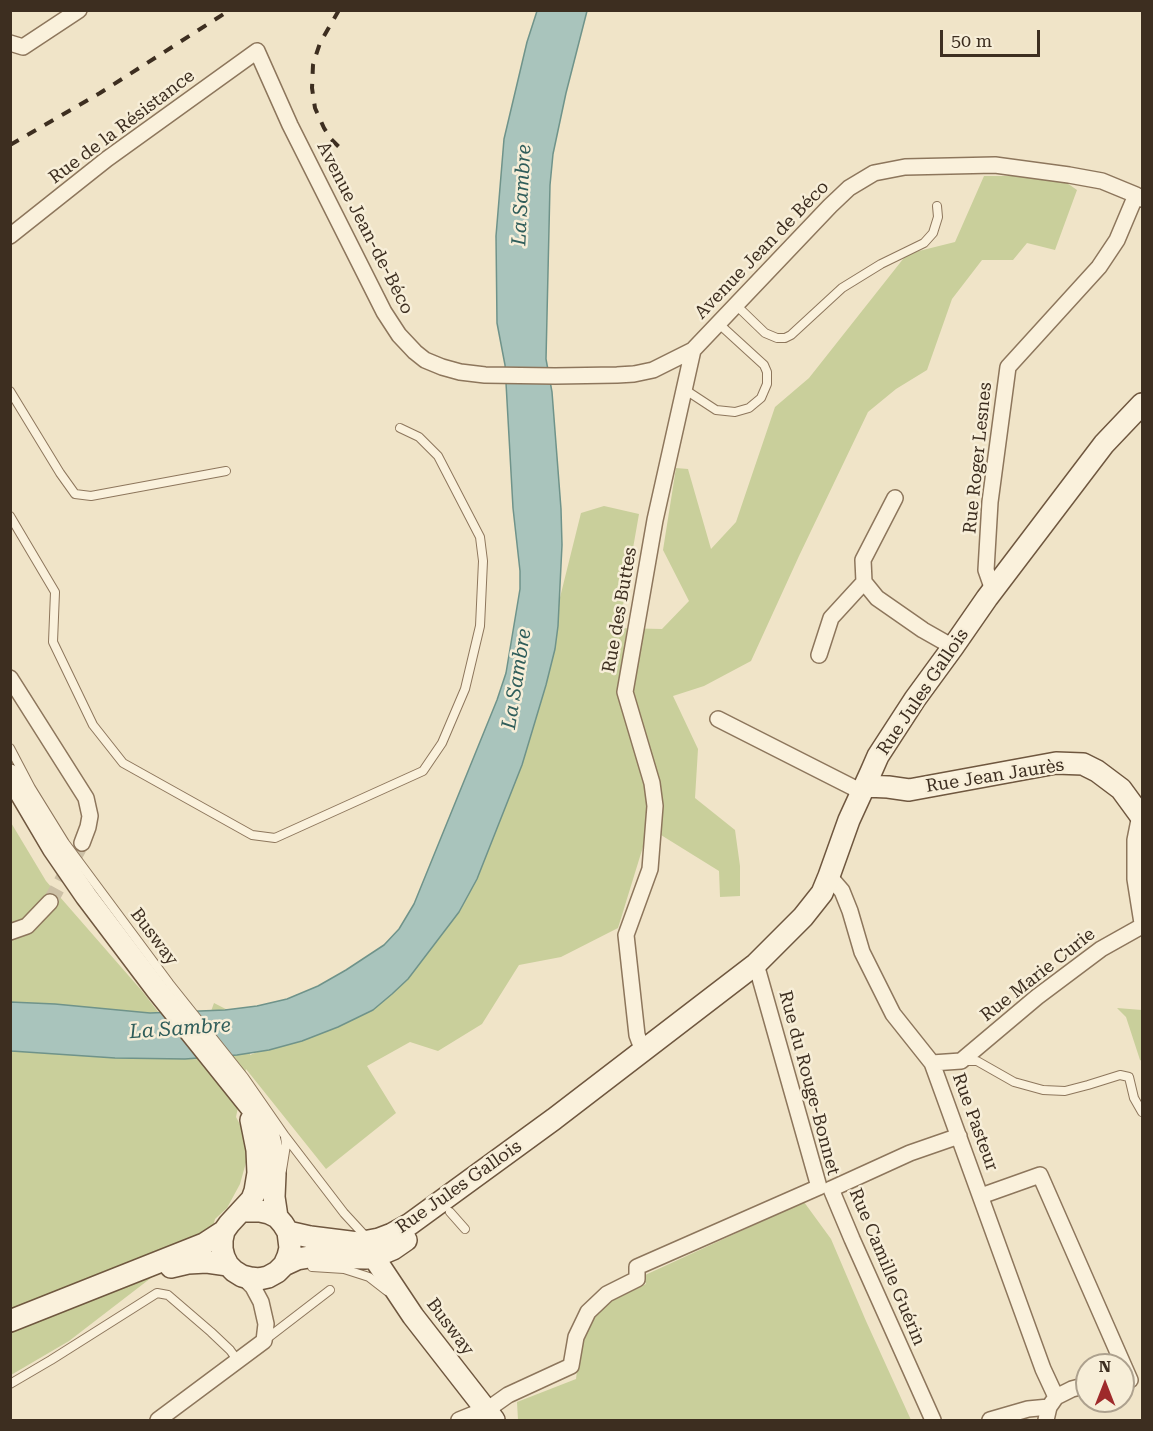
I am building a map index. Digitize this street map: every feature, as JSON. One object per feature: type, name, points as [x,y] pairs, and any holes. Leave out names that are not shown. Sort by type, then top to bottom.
[{"type":"street","points":[[10,43],[23,47],[79,10]]},
{"type":"street","name":"Rue de la Résistance","points":[[10,236],[107,159],[257,51]]},
{"type":"street","name":"Avenue Jean-de-Béco","points":[[257,51],[300,146],[384,312],[399,335],[425,360],[460,372],[485,375],[555,376]]},
{"type":"street","name":"Avenue Jean de Béco","points":[[555,376],[634,374],[653,370],[693,350],[830,206],[849,188],[874,173],[904,167],[995,165],[1102,181],[1139,197]]},
{"type":"street","name":"Rue Roger Lesnes","points":[[993,590],[986,570],[990,502],[1008,367],[1099,267],[1117,240],[1139,197]]},
{"type":"street","name":"Rue des Buttes","points":[[643,1051],[636,1035],[626,935],[650,869],[655,806],[652,783],[625,692],[655,520],[693,350]]},
{"type":"street","name":"Rue Jules Gallois","points":[[280,1215],[310,1237],[366,1250],[410,1224],[508,1153],[756,964],[803,917],[822,893],[849,820],[878,756],[915,699],[993,590],[1104,444],[1143,404]]},
{"type":"street","points":[[895,498],[863,560],[864,582],[877,598],[923,630],[953,647]]},
{"type":"street","points":[[819,655],[831,618],[864,582]]},
{"type":"street","points":[[10,678],[86,798],[90,816],[82,843]]},
{"type":"street","name":"Rue Jean Jaurès","points":[[718,719],[863,789],[888,787],[909,790],[1056,763],[1083,764],[1097,771],[1121,789],[1141,815]]},
{"type":"street","points":[[10,775],[53,848],[86,896],[163,987],[241,1087],[268,1132],[273,1153],[280,1215],[290,1248],[288,1256],[265,1289],[266,1332],[264,1341],[158,1420]]},
{"type":"street","points":[[1141,815],[1135,840],[1135,879],[1143,925]]},
{"type":"street","name":"Rue Pasteur","points":[[829,876],[842,891],[862,952],[893,1014],[932,1063],[1043,1370],[1050,1408]]},
{"type":"street","points":[[10,932],[27,926],[50,902]]},
{"type":"street","name":"Rue Marie Curie","points":[[961,1061],[1037,997],[1101,949],[1143,925]]},
{"type":"street","name":"Rue du Rouge-Bonnet","points":[[490,1412],[508,1395],[572,1366],[576,1336],[588,1312],[607,1294],[636,1279],[637,1267],[825,1188],[756,964]]},
{"type":"street","points":[[932,1063],[961,1061]]},
{"type":"street","points":[[10,1321],[204,1244],[224,1231],[252,1199],[258,1173],[255,1139],[241,1087]]},
{"type":"street","name":"Rue Jules Gallois","points":[[276,1271],[297,1259],[366,1250],[393,1249],[477,1194],[554,1119]]},
{"type":"street","name":"Rue Camille Guérin","points":[[933,1420],[852,1239],[825,1188],[910,1153],[959,1136]]},
{"type":"street","points":[[450,1212],[447,1205],[494,1168],[508,1153]]},
{"type":"street","points":[[981,1196],[1040,1174],[1120,1353]]},
{"type":"street","points":[[242,1211],[260,1210],[280,1215]]},
{"type":"street","points":[[224,1231],[222,1240],[224,1257],[254,1287],[264,1313]]},
{"type":"street","points":[[366,1250],[363,1264],[382,1280],[406,1306],[490,1412],[459,1420]]},
{"type":"street","points":[[67,1299],[163,1268],[188,1263],[207,1262],[235,1270],[250,1278],[259,1279],[276,1271]]},
{"type":"street","points":[[990,1420],[1028,1409],[1050,1408],[1075,1388]]},
{"type":"lane","points":[[736,305],[765,333],[777,338],[785,338],[842,288],[881,264],[924,243],[933,233],[938,217],[937,206]]},
{"type":"lane","points":[[684,389],[716,410],[735,412],[750,408],[761,398],[767,384],[767,372],[764,365],[718,324]]},
{"type":"lane","points":[[10,391],[75,494],[91,496],[226,471]]},
{"type":"lane","points":[[10,516],[55,592],[53,642],[93,725],[123,763],[252,835],[275,838],[423,771],[442,743],[465,689],[480,626],[483,561],[480,537],[438,456],[419,437],[400,428]]},
{"type":"lane","name":"Busway","points":[[10,748],[31,788],[65,843],[163,987]]},
{"type":"lane","points":[[961,1061],[977,1061],[1014,1082],[1043,1090],[1065,1091],[1120,1075],[1129,1077],[1134,1098],[1143,1112]]},
{"type":"lane","name":"Busway","points":[[241,1087],[285,1136],[344,1213],[366,1250],[419,1310],[490,1412],[505,1420]]},
{"type":"lane","points":[[280,1215],[279,1184],[286,1145],[285,1136]]},
{"type":"lane","points":[[450,1212],[465,1229]]},
{"type":"lane","name":"Busway","points":[[276,1271],[344,1269],[369,1277],[406,1306]]},
{"type":"lane","points":[[264,1341],[330,1290]]},
{"type":"lane","points":[[10,1384],[157,1293],[168,1295],[211,1332],[238,1361]]},
{"type":"green space","points":[[984,176],[1026,176],[1067,183],[1077,190],[1055,250],[1027,243],[1013,260],[982,260],[952,299],[927,370],[896,389],[868,412],[751,661],[704,686],[673,696],[698,749],[695,798],[735,830],[740,866],[740,896],[720,897],[719,871],[661,835],[646,837],[618,928],[561,957],[519,965],[482,1024],[438,1051],[410,1042],[367,1066],[396,1113],[326,1169],[246,1069],[236,1117],[247,1138],[247,1159],[240,1184],[227,1208],[215,1219],[212,1231],[69,1341],[11,1375],[10,821],[46,881],[142,991],[194,1058],[214,1003],[255,1024],[250,1055],[364,1008],[538,686],[581,513],[604,506],[639,514],[619,628],[662,629],[689,601],[663,550],[676,468],[688,469],[711,549],[736,522],[775,407],[809,378],[907,254],[955,242]]},
{"type":"green space","points":[[1117,1008],[1142,1010],[1142,1061],[1126,1017]]},
{"type":"green space","points":[[804,1202],[831,1239],[911,1420],[518,1420],[517,1402],[576,1379],[581,1338],[593,1319],[610,1301],[646,1284],[643,1276]]},
{"type":"water","name":"La Sambre","points":[[537,11],[587,11],[553,154],[550,185],[546,359],[552,392],[561,509],[562,545],[558,626],[546,685],[522,765],[477,879],[459,912],[408,979],[392,994],[373,1010],[302,1041],[269,1050],[237,1055],[185,1059],[115,1058],[11,1051],[10,1002],[150,1013],[225,1010],[287,999],[318,986],[384,945],[399,929],[414,904],[497,700],[506,673],[520,589],[505,365],[497,323],[496,236],[504,139],[527,42]]},
{"type":"tunnel","points":[[50,902],[82,843]]},
{"type":"railway","points":[[10,145],[100,93],[230,10]]},
{"type":"railway","points":[[339,10],[320,43],[313,65],[312,88],[315,108],[324,128],[345,153]]}]
